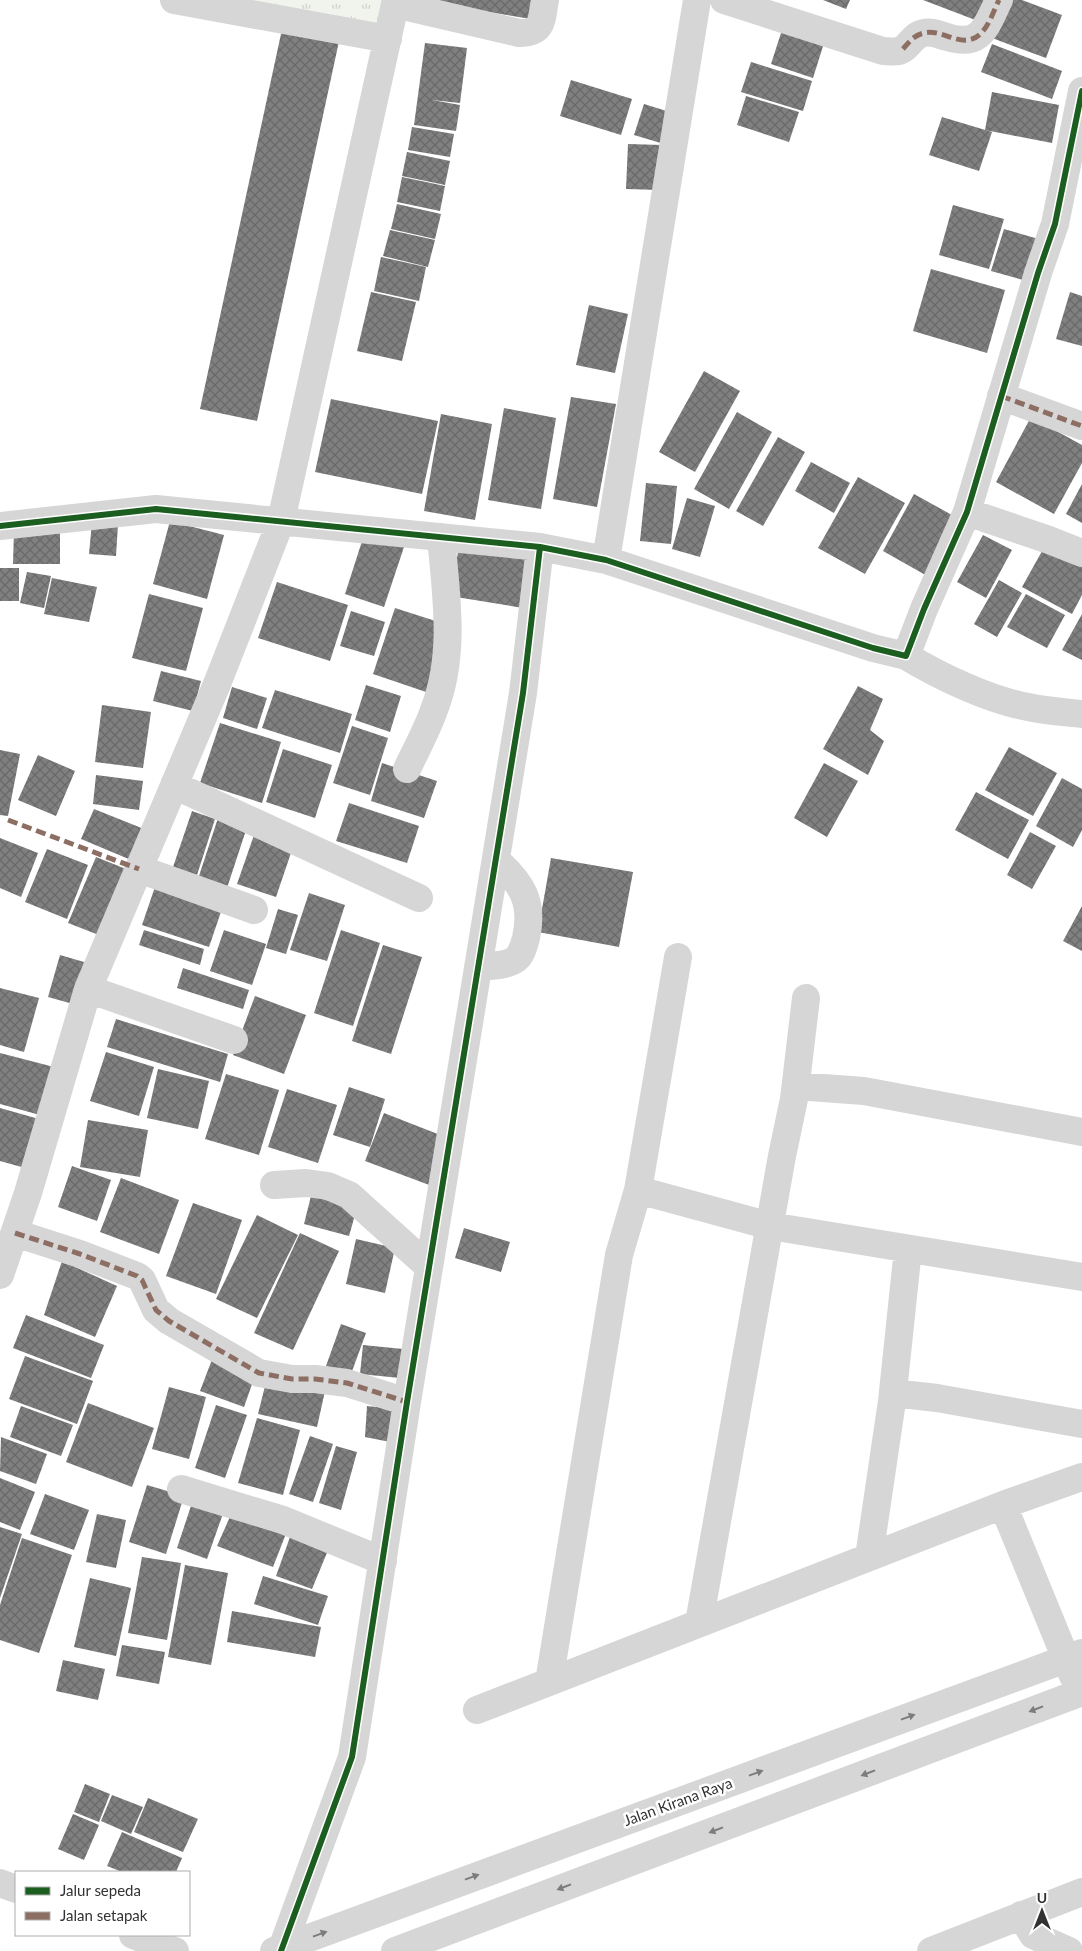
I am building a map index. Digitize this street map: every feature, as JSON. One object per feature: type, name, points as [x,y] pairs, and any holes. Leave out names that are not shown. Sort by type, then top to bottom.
[{"type":"street","points":[[174,0],[388,39]]},
{"type":"street","points":[[0,1275],[15,1233],[88,989],[218,684],[282,521],[396,2],[519,33],[530,33],[536,31],[539,26],[545,0]]},
{"type":"street","points":[[606,560],[697,0]]},
{"type":"street","points":[[724,0],[883,51],[892,52],[903,49],[915,36],[923,33],[931,32],[962,41],[971,40],[982,32],[1000,0]]},
{"type":"street","points":[[906,656],[924,609],[967,512],[1038,273],[1055,224],[1082,91]]},
{"type":"street","points":[[1001,396],[1082,426]]},
{"type":"street","points":[[0,526],[156,509],[540,547],[606,560],[873,648],[906,656],[924,667],[982,693],[1005,701],[1027,707],[1082,714]]},
{"type":"street","points":[[967,512],[1082,553]]},
{"type":"street","points":[[408,769],[435,709],[444,675],[448,619],[441,537]]},
{"type":"street","points":[[279,1950],[352,1757],[523,693],[540,547]]},
{"type":"street","points":[[174,786],[419,898]]},
{"type":"street","points":[[478,967],[516,959],[523,948],[527,930],[528,909],[522,890],[513,875],[496,860]]},
{"type":"street","points":[[139,869],[254,910]]},
{"type":"street","points":[[549,1682],[620,1255],[638,1190],[678,957]]},
{"type":"street","points":[[88,989],[234,1040]]},
{"type":"street","points":[[699,1623],[796,1086],[806,998]]},
{"type":"street","points":[[796,1086],[864,1091],[1082,1132]]},
{"type":"street","points":[[274,1185],[306,1183],[328,1186],[349,1195],[430,1267]]},
{"type":"street","points":[[638,1190],[770,1226],[1082,1278]]},
{"type":"street","points":[[15,1233],[80,1254],[137,1276],[142,1280],[156,1310],[169,1321],[259,1374],[292,1379],[315,1379],[347,1383],[408,1402]]},
{"type":"street","points":[[869,1557],[893,1393],[908,1249]]},
{"type":"street","points":[[893,1393],[938,1398],[1082,1424]]},
{"type":"street","points":[[477,1710],[869,1557],[1082,1477]]},
{"type":"street","points":[[181,1489],[283,1520],[383,1561]]},
{"type":"street","points":[[395,1951],[1081,1694],[1074,1656],[1002,1506]]},
{"type":"street","name":"Jalan Kirana Raya","points":[[279,1950],[1074,1656]]},
{"type":"street","points":[[0,1883],[15,1889]]},
{"type":"street","points":[[931,1951],[1082,1892]]},
{"type":"street","points":[[1022,1915],[1033,1935],[1069,1951]]},
{"type":"street","points":[[136,1936],[175,1951]]},
{"type":"green space","points":[[174,0],[390,0],[388,39]]},
{"type":"building","points":[[428,0],[534,0],[531,19],[427,2]]},
{"type":"building","points":[[823,0],[850,0],[846,9]]},
{"type":"building","points":[[923,0],[986,0],[978,21]]},
{"type":"building","points":[[1007,0],[1022,0],[1062,15],[1046,58],[992,38]]},
{"type":"building","points":[[284,20],[341,32],[257,421],[200,409]]},
{"type":"building","points":[[782,30],[824,43],[813,78],[771,64]]},
{"type":"building","points":[[425,43],[467,48],[460,103],[432,100],[460,105],[456,131],[414,125]]},
{"type":"building","points":[[992,44],[1062,71],[1052,99],[981,72]]},
{"type":"building","points":[[751,62],[812,81],[803,111],[741,92]]},
{"type":"building","points":[[571,80],[632,99],[621,135],[560,116]]},
{"type":"building","points":[[992,92],[1059,105],[1052,143],[985,130]]},
{"type":"building","points":[[746,96],[799,112],[789,142],[737,125]]},
{"type":"building","points":[[644,104],[673,113],[664,144],[634,135]]},
{"type":"building","points":[[942,117],[992,132],[979,171],[929,155]]},
{"type":"building","points":[[412,127],[454,134],[450,157],[408,150]]},
{"type":"building","points":[[628,144],[662,145],[660,190],[626,189]]},
{"type":"building","points":[[407,152],[450,161],[445,185],[402,176]]},
{"type":"building","points":[[402,177],[445,186],[440,211],[397,202]]},
{"type":"building","points":[[397,204],[441,214],[435,239],[391,229]]},
{"type":"building","points":[[953,205],[1004,219],[989,269],[939,255]]},
{"type":"building","points":[[1004,229],[1042,240],[1030,282],[991,271]]},
{"type":"building","points":[[390,230],[435,240],[428,267],[383,256]]},
{"type":"building","points":[[381,257],[426,267],[419,301],[374,291]]},
{"type":"building","points":[[931,269],[1005,290],[987,353],[913,331]]},
{"type":"building","points":[[371,292],[416,302],[402,361],[357,351]]},
{"type":"building","points":[[1070,292],[1082,296],[1082,346],[1056,339]]},
{"type":"building","points":[[589,305],[628,314],[615,373],[576,365]]},
{"type":"building","points":[[704,371],[740,391],[695,472],[659,452]]},
{"type":"building","points":[[571,397],[616,404],[597,507],[553,499]]},
{"type":"building","points":[[331,399],[438,421],[422,494],[315,472]]},
{"type":"building","points":[[504,408],[556,418],[541,509],[488,500]]},
{"type":"building","points":[[737,412],[772,432],[729,509],[694,489]]},
{"type":"building","points":[[441,414],[492,424],[475,520],[424,511]]},
{"type":"building","points":[[1031,417],[1082,445],[1082,463],[1054,514],[996,482]]},
{"type":"building","points":[[778,437],[805,452],[763,526],[736,511]]},
{"type":"building","points":[[811,462],[850,483],[834,513],[795,491]]},
{"type":"building","points":[[858,477],[905,503],[865,574],[818,548]]},
{"type":"building","points":[[646,483],[677,486],[671,544],[640,541]]},
{"type":"building","points":[[1082,484],[1082,523],[1066,514]]},
{"type":"building","points":[[914,494],[961,520],[929,577],[883,551]]},
{"type":"building","points":[[687,498],[715,506],[700,557],[672,549]]},
{"type":"building","points":[[170,521],[224,535],[207,599],[153,584]]},
{"type":"building","points":[[92,522],[118,524],[116,556],[89,554]]},
{"type":"building","points":[[14,530],[60,530],[60,564],[13,564]]},
{"type":"building","points":[[364,535],[404,547],[384,607],[345,594]]},
{"type":"building","points":[[983,535],[1012,550],[986,598],[957,582]]},
{"type":"building","points":[[1046,544],[1082,563],[1082,595],[1072,614],[1022,587]]},
{"type":"building","points":[[459,547],[531,560],[523,608],[450,596]]},
{"type":"building","points":[[0,568],[19,568],[19,601],[0,601]]},
{"type":"building","points":[[27,572],[51,576],[44,608],[20,603]]},
{"type":"building","points":[[52,578],[97,587],[89,622],[44,614]]},
{"type":"building","points":[[999,580],[1022,593],[997,637],[974,624]]},
{"type":"building","points":[[277,582],[348,605],[330,661],[258,638]]},
{"type":"building","points":[[149,594],[203,608],[186,671],[132,658]]},
{"type":"building","points":[[1026,594],[1065,615],[1047,648],[1007,627]]},
{"type":"building","points":[[395,608],[448,625],[426,692],[373,674]]},
{"type":"building","points":[[351,611],[385,622],[374,656],[340,646]]},
{"type":"building","points":[[1082,614],[1082,660],[1062,650]]},
{"type":"building","points":[[161,671],[201,681],[193,711],[153,701]]},
{"type":"building","points":[[366,685],[401,696],[390,732],[355,720]]},
{"type":"building","points":[[858,686],[883,699],[870,730],[884,741],[868,775],[823,749]]},
{"type":"building","points":[[232,687],[267,698],[257,729],[223,718]]},
{"type":"building","points":[[275,690],[352,714],[340,753],[262,728]]},
{"type":"building","points":[[102,705],[151,712],[143,768],[95,762]]},
{"type":"building","points":[[220,723],[281,742],[262,803],[200,783]]},
{"type":"building","points":[[352,726],[388,738],[370,795],[333,783]]},
{"type":"building","points":[[1009,747],[1057,773],[1033,816],[985,790]]},
{"type":"building","points":[[283,749],[332,765],[315,818],[266,802]]},
{"type":"building","points":[[0,750],[20,754],[8,816],[0,815]]},
{"type":"building","points":[[38,755],[75,771],[56,816],[18,800]]},
{"type":"building","points":[[382,763],[437,781],[424,818],[371,801]]},
{"type":"building","points":[[824,763],[858,781],[827,837],[794,818]]},
{"type":"building","points":[[96,775],[143,781],[139,810],[93,804]]},
{"type":"building","points":[[1062,778],[1082,789],[1082,830],[1073,847],[1036,826]]},
{"type":"building","points":[[976,792],[1029,820],[1008,859],[955,830]]},
{"type":"building","points":[[349,803],[419,826],[407,863],[336,841]]},
{"type":"building","points":[[94,809],[144,829],[131,860],[81,839]]},
{"type":"building","points":[[192,811],[215,819],[197,875],[173,867]]},
{"type":"building","points":[[219,815],[248,824],[227,888],[198,879]]},
{"type":"building","points":[[1030,832],[1056,846],[1032,889],[1007,875]]},
{"type":"building","points":[[254,835],[293,847],[276,897],[237,884]]},
{"type":"building","points":[[0,838],[38,853],[21,897],[0,888]]},
{"type":"building","points":[[47,849],[88,865],[67,919],[25,902]]},
{"type":"building","points":[[96,857],[131,871],[104,937],[68,923]]},
{"type":"building","points":[[551,858],[633,872],[619,947],[538,932]]},
{"type":"building","points":[[157,881],[224,903],[209,947],[142,925]]},
{"type":"building","points":[[309,893],[345,905],[327,961],[290,950]]},
{"type":"building","points":[[1082,906],[1082,951],[1063,941]]},
{"type":"building","points":[[278,909],[298,915],[286,954],[266,948]]},
{"type":"building","points":[[144,930],[204,949],[200,965],[139,945]]},
{"type":"building","points":[[224,930],[266,944],[252,985],[210,971]]},
{"type":"building","points":[[341,930],[380,943],[353,1026],[314,1013]]},
{"type":"building","points":[[383,945],[422,957],[391,1054],[352,1041]]},
{"type":"building","points":[[60,955],[84,962],[73,1004],[48,997]]},
{"type":"building","points":[[183,968],[249,990],[243,1009],[177,988]]},
{"type":"building","points":[[0,988],[39,998],[24,1052],[0,1045]]},
{"type":"building","points":[[255,996],[306,1015],[284,1074],[233,1055]]},
{"type":"building","points":[[116,1019],[228,1054],[220,1082],[107,1047]]},
{"type":"building","points":[[106,1052],[154,1067],[139,1116],[90,1101]]},
{"type":"building","points":[[0,1053],[54,1067],[40,1115],[0,1104]]},
{"type":"building","points":[[158,1069],[209,1081],[198,1129],[147,1118]]},
{"type":"building","points":[[226,1074],[279,1090],[259,1155],[205,1139]]},
{"type":"building","points":[[349,1087],[385,1099],[370,1147],[333,1135]]},
{"type":"building","points":[[287,1089],[337,1105],[318,1163],[268,1147]]},
{"type":"building","points":[[0,1108],[39,1119],[25,1168],[0,1161]]},
{"type":"building","points":[[384,1113],[448,1138],[432,1186],[365,1161]]},
{"type":"building","points":[[88,1120],[148,1130],[140,1177],[80,1167]]},
{"type":"building","points":[[72,1166],[111,1180],[97,1221],[58,1207]]},
{"type":"building","points":[[121,1178],[179,1200],[159,1254],[100,1232]]},
{"type":"building","points":[[311,1196],[357,1208],[349,1236],[304,1224]]},
{"type":"building","points":[[193,1203],[242,1220],[216,1294],[166,1276]]},
{"type":"building","points":[[257,1215],[298,1235],[257,1318],[216,1299]]},
{"type":"building","points":[[464,1228],[510,1242],[501,1272],[455,1258]]},
{"type":"building","points":[[300,1233],[339,1251],[293,1350],[254,1333]]},
{"type":"building","points":[[356,1239],[395,1248],[385,1293],[346,1284]]},
{"type":"building","points":[[62,1261],[117,1286],[95,1337],[44,1315]]},
{"type":"building","points":[[26,1315],[104,1345],[91,1378],[13,1348]]},
{"type":"building","points":[[341,1324],[366,1333],[351,1374],[326,1366]]},
{"type":"building","points":[[363,1345],[413,1350],[410,1379],[360,1374]]},
{"type":"building","points":[[25,1356],[93,1381],[77,1424],[9,1399]]},
{"type":"building","points":[[213,1357],[256,1373],[244,1407],[200,1391]]},
{"type":"building","points":[[267,1378],[325,1391],[317,1427],[258,1414]]},
{"type":"building","points":[[169,1387],[206,1397],[189,1459],[152,1449]]},
{"type":"building","points":[[88,1403],[154,1428],[132,1487],[66,1462]]},
{"type":"building","points":[[216,1405],[247,1415],[225,1478],[195,1468]]},
{"type":"building","points":[[21,1406],[73,1425],[61,1456],[10,1437]]},
{"type":"building","points":[[367,1406],[397,1409],[395,1443],[365,1437]]},
{"type":"building","points":[[257,1418],[300,1430],[283,1495],[238,1483]]},
{"type":"building","points":[[310,1436],[333,1444],[313,1502],[289,1494]]},
{"type":"building","points":[[1,1437],[47,1454],[36,1484],[0,1471]]},
{"type":"building","points":[[336,1446],[357,1452],[341,1510],[319,1503]]},
{"type":"building","points":[[0,1478],[35,1492],[20,1530],[0,1522]]},
{"type":"building","points":[[147,1485],[184,1496],[166,1554],[129,1542]]},
{"type":"building","points":[[45,1494],[89,1510],[74,1550],[30,1534]]},
{"type":"building","points":[[195,1494],[226,1505],[207,1559],[177,1548]]},
{"type":"building","points":[[233,1510],[289,1526],[273,1567],[217,1546]]},
{"type":"building","points":[[97,1514],[126,1520],[116,1568],[86,1562]]},
{"type":"building","points":[[294,1526],[331,1543],[312,1589],[276,1576]]},
{"type":"building","points":[[0,1527],[22,1534],[0,1598]]},
{"type":"building","points":[[22,1538],[72,1555],[39,1653],[0,1640],[0,1605]]},
{"type":"building","points":[[142,1557],[181,1563],[167,1640],[128,1633]]},
{"type":"building","points":[[185,1565],[228,1573],[211,1665],[168,1657]]},
{"type":"building","points":[[263,1576],[328,1596],[318,1625],[254,1604]]},
{"type":"building","points":[[90,1578],[131,1588],[116,1656],[74,1647]]},
{"type":"building","points":[[232,1611],[321,1627],[315,1657],[227,1642]]},
{"type":"building","points":[[122,1645],[165,1652],[159,1684],[116,1676]]},
{"type":"building","points":[[63,1660],[105,1669],[98,1700],[56,1691]]},
{"type":"building","points":[[85,1784],[110,1794],[99,1822],[74,1812]]},
{"type":"building","points":[[112,1795],[143,1807],[131,1834],[101,1821]]},
{"type":"building","points":[[148,1798],[198,1819],[183,1852],[134,1832]]},
{"type":"building","points":[[73,1814],[99,1825],[84,1860],[58,1849]]},
{"type":"building","points":[[122,1832],[182,1858],[176,1871],[120,1871],[107,1866]]},
{"type":"marked path","points":[[903,49],[915,37],[924,33],[932,32],[962,40],[976,37],[988,24],[999,0]]},
{"type":"marked path","points":[[1001,396],[1082,426]]},
{"type":"marked path","points":[[8,820],[139,869]]},
{"type":"marked path","points":[[15,1233],[80,1254],[137,1276],[142,1280],[156,1310],[169,1321],[259,1373],[292,1379],[315,1379],[347,1383],[407,1402]]},
{"type":"cycle path","points":[[0,526],[156,509],[540,547],[606,560],[873,648],[906,656],[924,609],[967,512],[1038,273],[1055,224],[1082,91]]},
{"type":"cycle path","points":[[281,1951],[352,1757],[407,1402],[523,693],[540,547]]}]
